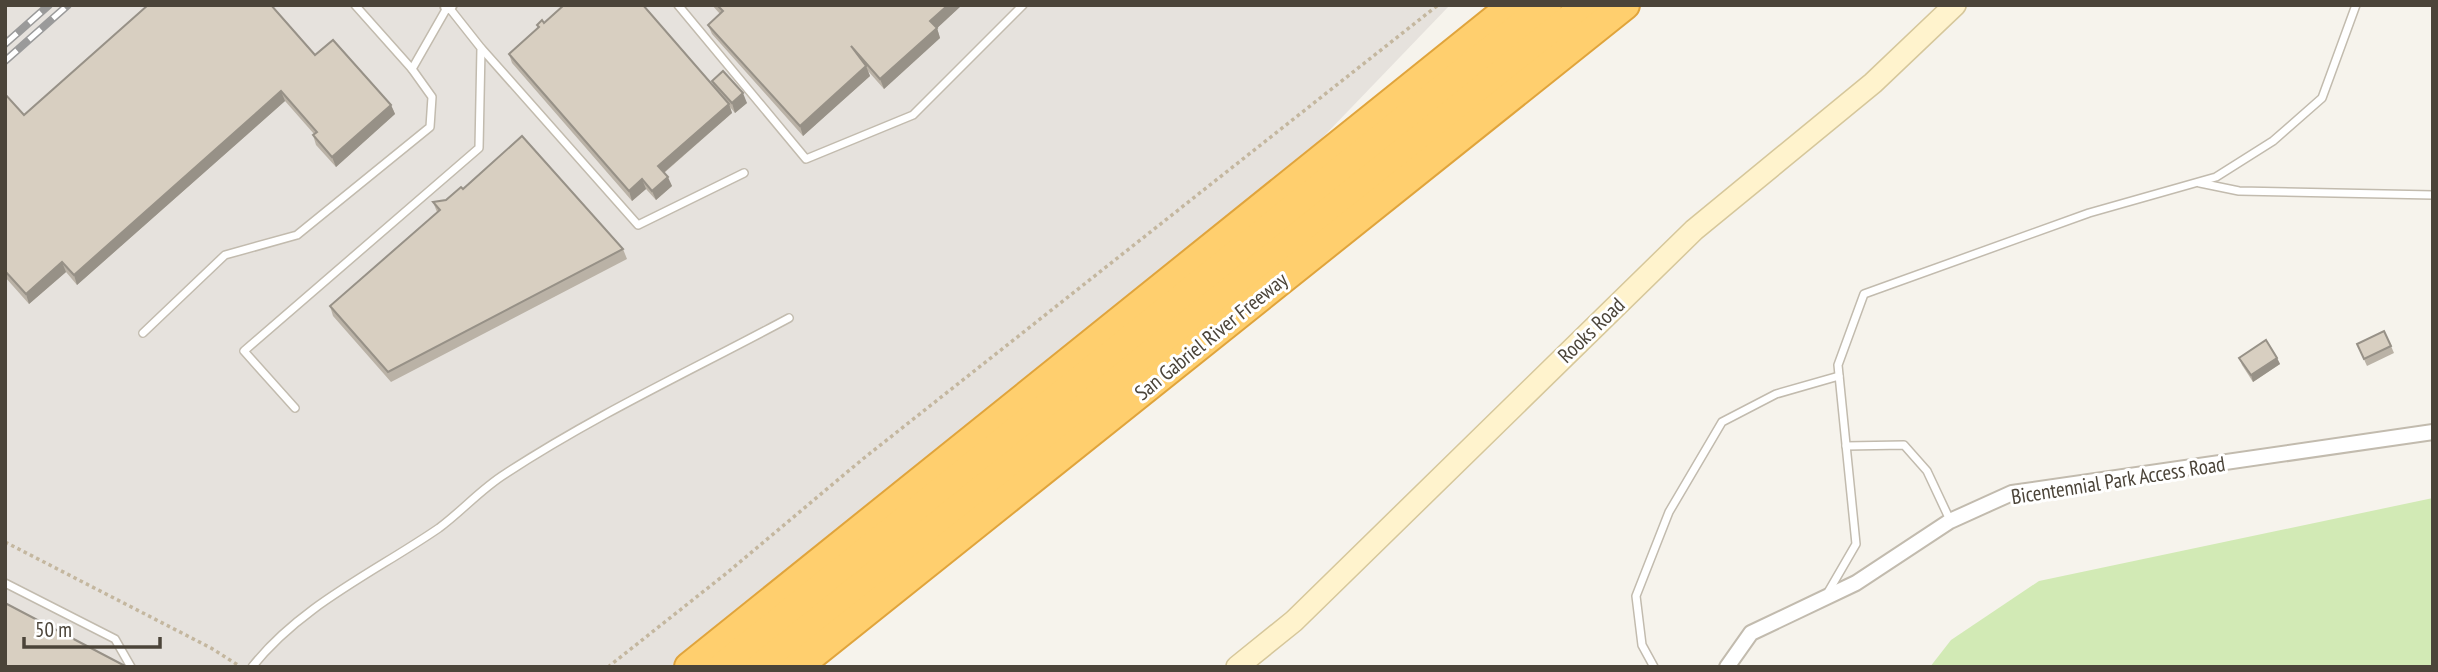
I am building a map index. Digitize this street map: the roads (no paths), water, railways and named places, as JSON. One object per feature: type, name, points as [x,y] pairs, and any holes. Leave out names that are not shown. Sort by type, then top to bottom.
[{"type":"highway","points":[[689,667],[1513,5]]},
{"type":"highway","points":[[722,667],[1548,5]]},
{"type":"highway","points":[[760,667],[1587,5]]},
{"type":"highway","name":"San Gabriel River Freeway","points":[[797,667],[1625,5]]},
{"type":"street","name":"Rooks Road","points":[[1237,667],[1294,621],[1694,230],[1873,83],[1955,5]]},
{"type":"street","name":"Bicentennial Park Access Road","points":[[1727,667],[1751,633],[1856,583],[1950,521],[2011,493],[2433,432]]},
{"type":"lane","points":[[144,333],[225,255],[297,235],[430,127],[432,97],[412,69],[355,5]]},
{"type":"lane","points":[[678,5],[807,159],[913,115],[1023,5]]},
{"type":"lane","points":[[1825,598],[1856,544],[1838,365],[1864,294],[2090,213],[2216,177],[2273,141],[2322,98],[2356,5]]},
{"type":"lane","points":[[412,69],[448,6],[481,48],[638,225],[744,173]]},
{"type":"lane","points":[[295,408],[244,351],[479,148],[481,48]]},
{"type":"lane","points":[[2197,183],[2239,191],[2433,195]]},
{"type":"lane","points":[[252,667],[276,639],[332,596],[440,527],[502,475],[568,436],[789,318]]},
{"type":"lane","points":[[1654,667],[1642,645],[1636,596],[1669,512],[1722,422],[1776,394],[1839,376]]},
{"type":"lane","points":[[1846,446],[1904,444],[1927,471],[1950,521]]},
{"type":"lane","points":[[5,583],[115,639],[131,667]]},
{"type":"railway","points":[[5,44],[49,5]]},
{"type":"railway","points":[[5,61],[68,5]]}]
